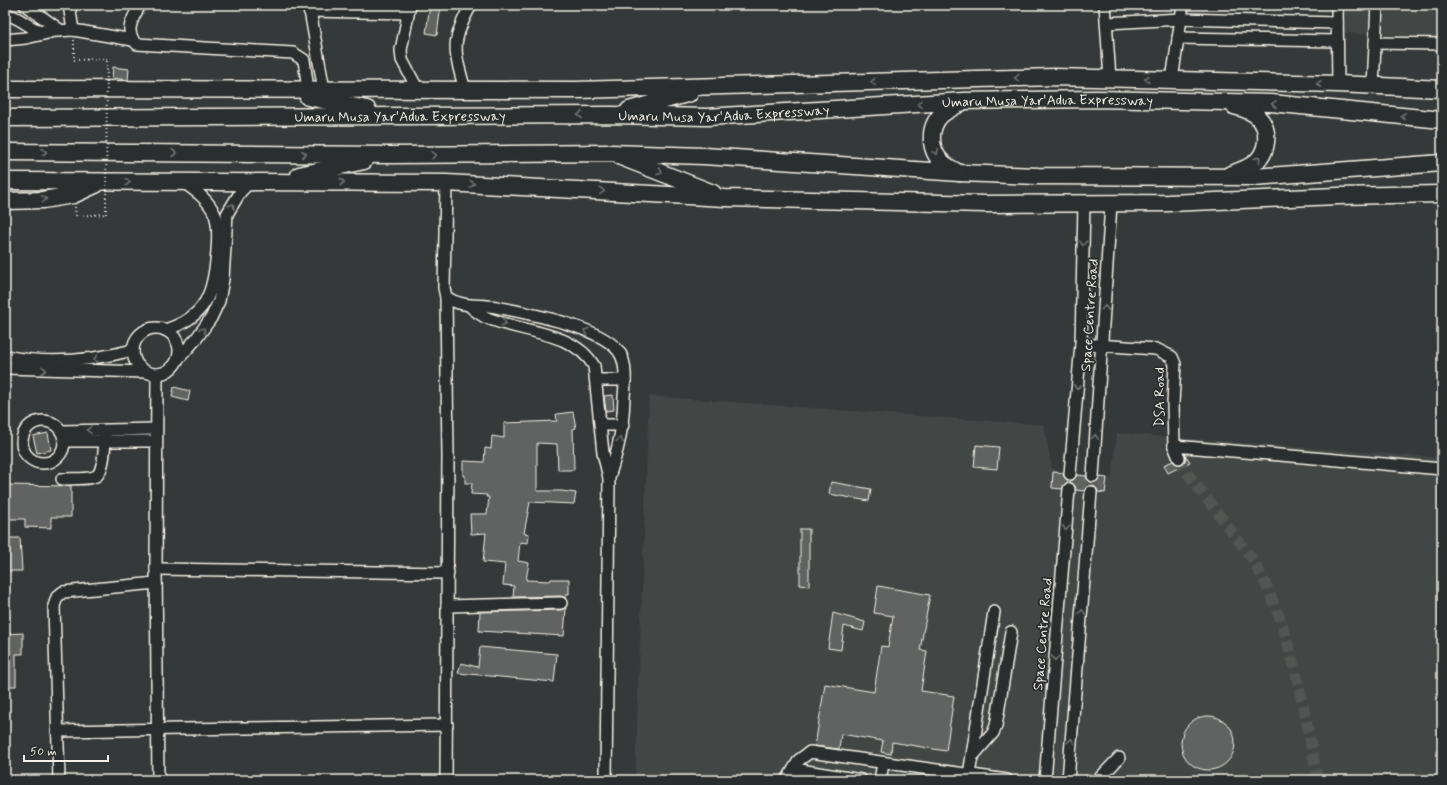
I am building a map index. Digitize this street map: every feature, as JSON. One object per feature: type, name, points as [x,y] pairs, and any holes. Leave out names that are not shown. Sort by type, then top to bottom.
[{"type":"highway","name":"Umaru Musa Yar'Adua Expressway","points":[[5,89],[576,90],[1054,77],[1338,84],[1442,90]]},
{"type":"highway","points":[[611,114],[717,86]]},
{"type":"highway","points":[[273,90],[400,116]]},
{"type":"highway","name":"Umaru Musa Yar'Adua Expressway","points":[[5,118],[611,114],[707,117],[964,101],[1097,99],[1271,103],[1442,120]]},
{"type":"highway","points":[[960,173],[942,163],[936,154],[932,141],[933,128],[941,116],[964,101]]},
{"type":"highway","points":[[1223,102],[1247,110],[1256,115],[1266,130],[1267,139],[1264,150],[1253,164],[1224,177]]},
{"type":"highway","points":[[5,152],[393,155],[610,153],[704,156],[960,173],[1038,176],[1254,177],[1442,163]]},
{"type":"highway","points":[[610,153],[725,198]]},
{"type":"highway","points":[[268,182],[393,155]]},
{"type":"highway","points":[[5,182],[446,183],[725,198],[985,204],[1111,204],[1442,194]]},
{"type":"highway","points":[[5,201],[43,200],[73,195],[102,182]]},
{"type":"street","points":[[25,5],[54,31]]},
{"type":"street","points":[[69,5],[74,30]]},
{"type":"street","points":[[140,5],[130,22],[130,35],[137,44],[149,46],[293,53],[304,60],[308,90]]},
{"type":"street","points":[[465,90],[456,57],[456,40],[461,24],[471,5]]},
{"type":"street","points":[[1106,5],[1110,79]]},
{"type":"street","points":[[1172,80],[1183,5]]},
{"type":"street","points":[[1337,5],[1338,84]]},
{"type":"street","points":[[1373,86],[1377,5]]},
{"type":"street","points":[[324,90],[309,8],[409,9],[401,50],[402,60],[418,90]]},
{"type":"street","points":[[5,14],[14,15],[33,27],[54,31]]},
{"type":"street","points":[[1107,23],[1181,19],[1337,23]]},
{"type":"street","points":[[5,40],[26,38],[54,31],[74,30],[133,40]]},
{"type":"street","points":[[1178,38],[1337,41]]},
{"type":"street","points":[[1375,43],[1442,44]]},
{"type":"street","points":[[165,330],[180,325],[192,318],[200,310],[212,289],[215,276],[218,232],[215,216],[200,193],[183,182]]},
{"type":"street","points":[[5,368],[146,372],[157,374],[168,371],[196,339],[211,318],[219,301],[223,279],[227,214],[241,191],[250,182]]},
{"type":"street","points":[[446,183],[444,288],[446,297],[448,573],[446,780]]},
{"type":"street","name":"Space Centre Road","points":[[1070,474],[1081,344],[1084,204]]},
{"type":"street","name":"Space Centre Road","points":[[1093,476],[1111,204]]},
{"type":"street","points":[[446,297],[453,302],[470,306],[486,306],[561,322],[600,336],[620,353],[624,362],[625,380],[623,425],[619,449],[609,478]]},
{"type":"street","points":[[470,306],[484,317],[570,343],[589,358],[594,366],[603,453],[609,478],[606,780]]},
{"type":"street","points":[[146,372],[135,361],[134,350],[136,340],[141,334],[154,328],[165,330],[174,337],[178,344],[178,359]]},
{"type":"street","name":"DSA Road","points":[[1081,344],[1156,349],[1172,357],[1175,364],[1173,404],[1174,446],[1179,458]]},
{"type":"street","points":[[5,356],[26,360],[83,361],[134,350]]},
{"type":"street","points":[[157,374],[156,583],[158,780]]},
{"type":"street","points":[[596,380],[625,380]]},
{"type":"street","points":[[601,425],[623,425]]},
{"type":"street","points":[[156,429],[105,430],[63,436],[105,441],[156,441]]},
{"type":"street","points":[[62,479],[93,477],[98,475],[102,468],[105,430]]},
{"type":"street","points":[[1174,446],[1442,469]]},
{"type":"street","name":"Space Centre Road","points":[[1045,780],[1069,490]]},
{"type":"street","points":[[1068,780],[1091,492]]},
{"type":"street","points":[[156,569],[448,573]]},
{"type":"street","points":[[59,780],[54,606],[57,597],[63,592],[156,583]]},
{"type":"street","points":[[447,606],[561,604]]},
{"type":"street","points":[[969,775],[994,612]]},
{"type":"street","points":[[972,758],[993,733],[996,726],[1011,632]]},
{"type":"street","points":[[58,731],[447,725]]},
{"type":"street","points":[[787,780],[805,754],[810,752],[955,777],[969,775],[1007,780]]},
{"type":"street","points":[[1098,780],[1119,758]]},
{"type":"street","points":[[880,780],[883,764]]},
{"type":"street","points":[[794,769],[861,780]]},
{"type":"path","points":[[74,30],[74,60],[107,59],[106,214],[81,216]]},
{"type":"shaded area","points":[[1334,5],[1442,5],[1442,38],[1327,32]]},
{"type":"shaded area","points":[[649,396],[1044,425],[1052,469],[1112,478],[1117,433],[1442,458],[1442,780],[635,780]]},
{"type":"building","points":[[430,5],[441,5],[437,35],[426,33]]},
{"type":"building","points":[[113,67],[129,69],[128,80],[112,78]]},
{"type":"building","points":[[174,387],[190,391],[188,401],[172,397]]},
{"type":"building","points":[[613,395],[614,410],[606,411],[604,396]]},
{"type":"building","points":[[573,412],[576,428],[573,429],[574,470],[558,470],[557,444],[537,443],[537,491],[562,491],[576,493],[574,504],[530,502],[524,533],[529,534],[528,543],[520,542],[518,561],[529,563],[526,580],[550,581],[551,579],[569,579],[569,594],[566,594],[566,598],[561,596],[513,597],[514,586],[503,585],[505,564],[483,562],[486,533],[471,534],[470,514],[487,514],[489,497],[486,497],[487,495],[471,494],[472,483],[465,483],[465,476],[463,476],[463,461],[484,462],[485,448],[491,449],[492,436],[504,438],[504,423],[557,421],[556,414]]},
{"type":"building","points":[[48,433],[51,450],[37,453],[33,436]]},
{"type":"building","points":[[976,445],[999,447],[997,469],[974,467]]},
{"type":"building","points":[[1185,454],[1190,462],[1168,473],[1164,465],[1173,461],[1178,465],[1182,464],[1186,459]]},
{"type":"building","points":[[1053,472],[1063,473],[1064,477],[1069,481],[1073,480],[1077,475],[1086,476],[1092,483],[1096,482],[1100,477],[1107,478],[1105,493],[1098,492],[1092,485],[1088,486],[1084,491],[1076,490],[1075,486],[1070,482],[1066,483],[1062,489],[1052,488]]},
{"type":"building","points":[[831,482],[871,489],[869,501],[829,494]]},
{"type":"building","points":[[5,485],[71,486],[71,517],[51,517],[51,528],[25,527],[25,519],[5,519]]},
{"type":"building","points":[[800,529],[809,529],[809,586],[800,585]]},
{"type":"building","points":[[5,538],[20,538],[22,571],[5,571]]},
{"type":"building","points":[[878,586],[930,595],[920,650],[927,651],[921,691],[954,696],[946,751],[892,742],[891,754],[881,752],[883,741],[841,734],[839,749],[815,746],[825,684],[874,692],[881,646],[888,647],[893,616],[874,613]]},
{"type":"building","points":[[566,608],[564,636],[479,631],[480,612],[561,610]]},
{"type":"building","points":[[833,613],[865,622],[863,631],[844,626],[841,650],[828,648]]},
{"type":"building","points":[[23,633],[23,654],[16,654],[16,686],[5,686],[5,634]]},
{"type":"building","points":[[480,647],[557,654],[554,682],[458,673],[461,663],[478,667]]},
{"type":"building","points":[[1203,716],[1213,716],[1223,720],[1231,728],[1235,738],[1235,748],[1231,758],[1223,766],[1213,770],[1203,770],[1193,766],[1185,758],[1181,748],[1181,738],[1185,728],[1193,720]]},
{"type":"tunnel","points":[[1179,458],[1182,466],[1251,557],[1277,610],[1286,637],[1301,694],[1318,780]]},
{"type":"tunnel","points":[[1091,492],[1093,476]]}]
